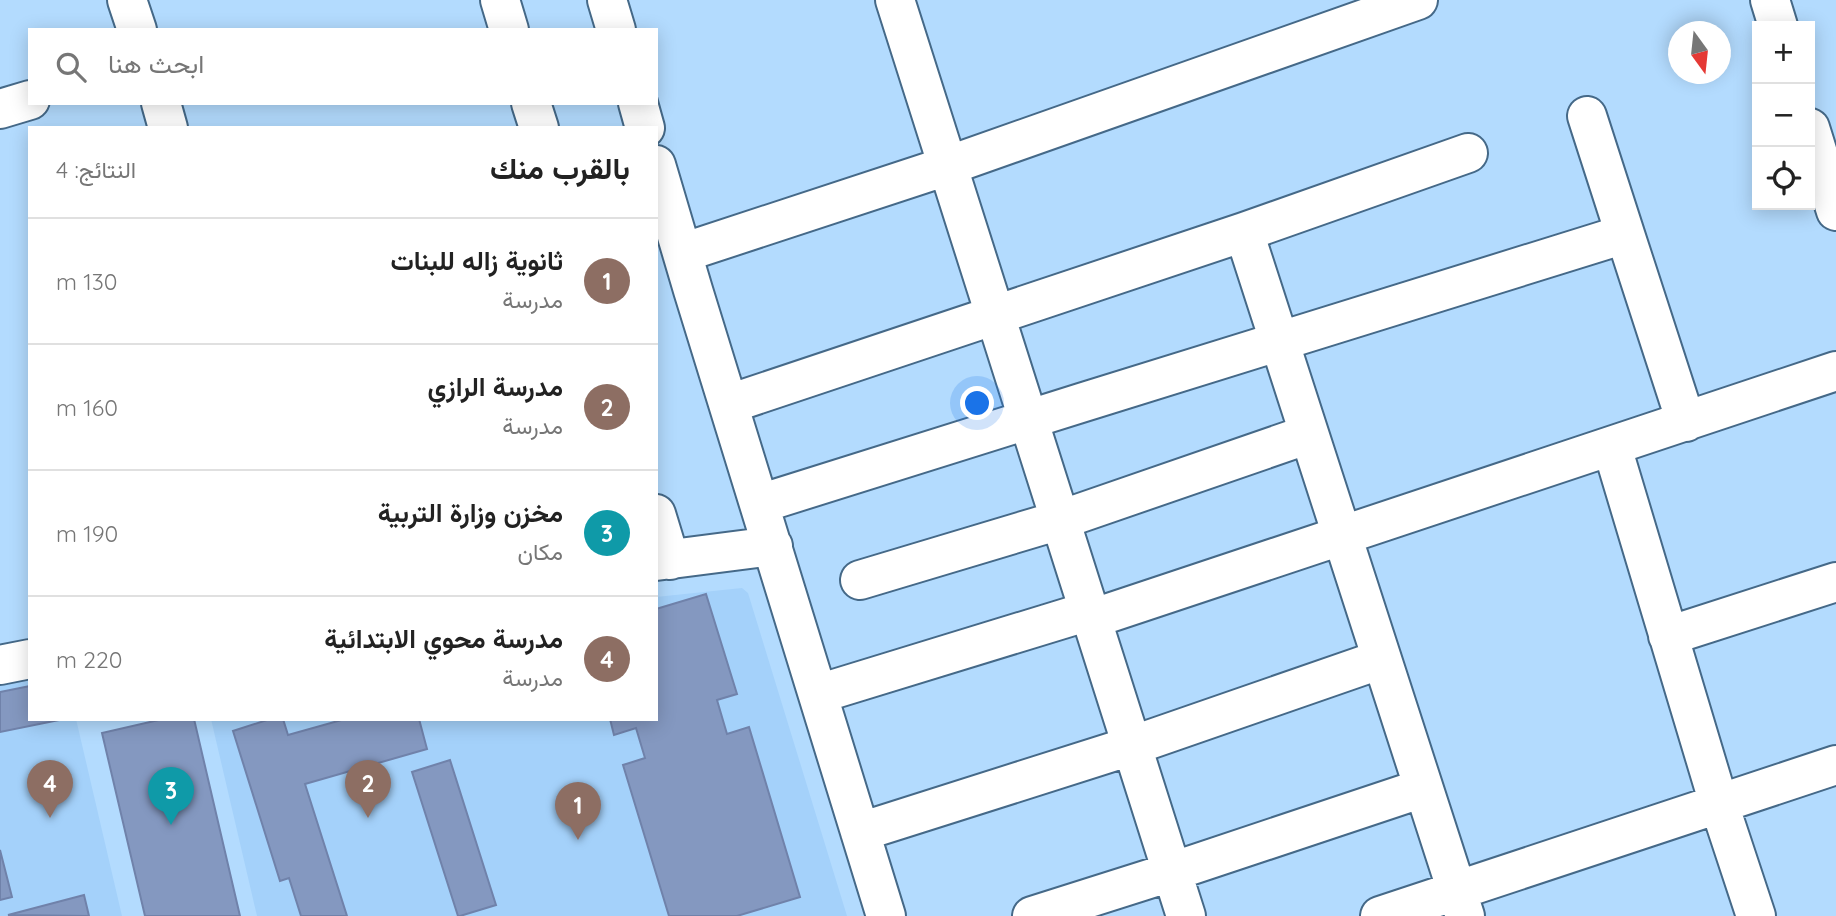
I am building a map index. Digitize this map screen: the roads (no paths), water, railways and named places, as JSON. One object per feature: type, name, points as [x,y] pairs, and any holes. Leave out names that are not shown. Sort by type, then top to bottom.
[{"type":"street","points":[[127,0],[136,28]]},
{"type":"street","points":[[500,0],[508,28]]},
{"type":"street","points":[[607,0],[615,28]]},
{"type":"street","points":[[895,0],[1185,916]]},
{"type":"street","points":[[682,253],[947,166],[1418,0]]},
{"type":"street","points":[[1769,0],[1776,21]]},
{"type":"street","points":[[0,109],[28,101]]},
{"type":"street","points":[[162,105],[168,126]]},
{"type":"street","points":[[532,105],[538,126]]},
{"type":"street","points":[[639,105],[644,126]]},
{"type":"street","points":[[1587,116],[1686,422]]},
{"type":"street","points":[[1815,144],[1836,211]]},
{"type":"street","points":[[729,404],[1244,232],[1468,153]]},
{"type":"street","points":[[658,172],[886,916]]},
{"type":"street","points":[[1244,232],[1461,903]]},
{"type":"street","points":[[759,504],[1027,418],[1279,343],[1625,234]]},
{"type":"street","points":[[818,694],[1090,615],[1342,537],[1836,372]]},
{"type":"street","points":[[860,580],[1060,520],[1309,434]]},
{"type":"street","points":[[1612,447],[1719,804],[1756,916]]},
{"type":"street","points":[[658,527],[663,561],[772,546]]},
{"type":"street","points":[[1668,636],[1836,582]]},
{"type":"street","points":[[0,664],[28,659]]},
{"type":"street","points":[[860,832],[1131,746],[1382,659]]},
{"type":"street","points":[[1380,916],[1461,903],[1719,804],[1836,765]]},
{"type":"street","points":[[1032,916],[1423,789]]},
{"type":"place","name":"مدرسة محوي الابتدائية","points":[[50,818]]},
{"type":"place","name":"مدرسة الرازي","points":[[368,818]]},
{"type":"place","name":"مخزن وزارة التربية","points":[[171,825]]},
{"type":"place","name":"ثانوية زاله للبنات","points":[[578,840]]}]
